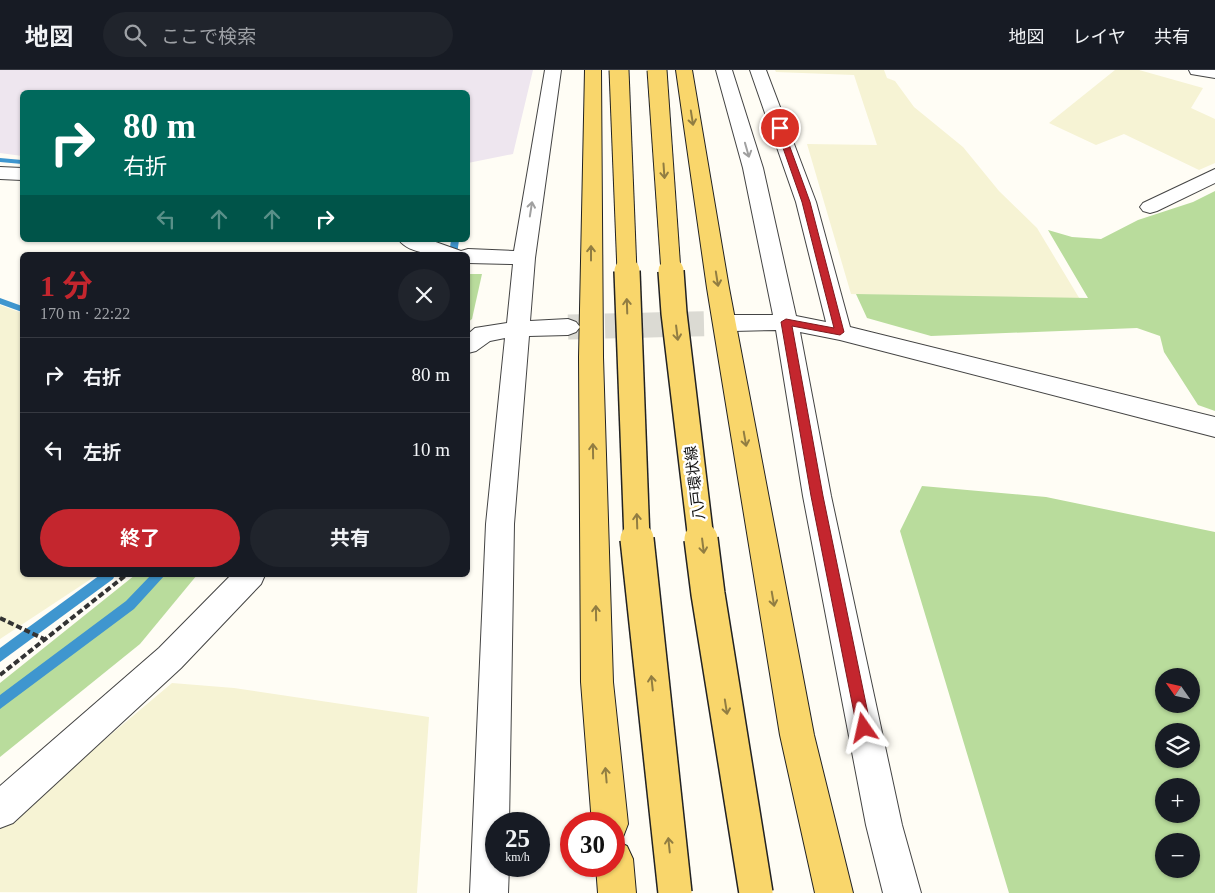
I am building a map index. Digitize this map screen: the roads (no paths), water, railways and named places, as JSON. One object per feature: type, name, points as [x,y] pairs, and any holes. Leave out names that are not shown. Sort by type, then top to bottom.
[{"type":"main road","points":[[593,70],[591,357],[597,662],[609,812]]},
{"type":"main road","points":[[619,70],[638,559],[675,893]]},
{"type":"main road","name":"八戸環状線","points":[[657,70],[676,323],[708,594],[756,893]]},
{"type":"main road","points":[[684,70],[718,288],[797,735],[834,893]]},
{"type":"main road","points":[[616,877],[617,893]]},
{"type":"street","points":[[489,893],[500,524],[516,329],[524,258],[553,70]]},
{"type":"street","points":[[1197,70],[1215,73]]},
{"type":"street","points":[[840,332],[806,202],[759,72],[725,72],[753,168],[786,322],[817,496],[884,825],[902,893]]},
{"type":"street","points":[[0,173],[20,174]]},
{"type":"street","points":[[1150,207],[1215,175]]},
{"type":"street","points":[[416,242],[444,252]]},
{"type":"street","points":[[470,256],[524,258]]},
{"type":"street","points":[[733,323],[786,322],[840,332],[1215,427]]},
{"type":"street","points":[[470,344],[483,334],[516,329],[568,327]]},
{"type":"street","points":[[0,810],[170,658],[248,577]]},
{"type":"waterway","points":[[0,160],[20,162]]},
{"type":"waterway","points":[[453,252],[455,242]]},
{"type":"waterway","points":[[0,301],[20,308]]},
{"type":"waterway","points":[[0,656],[106,577]]},
{"type":"waterway","points":[[0,703],[130,605],[157,577]]},
{"type":"tunnel","points":[[568,327],[733,323]]}]
